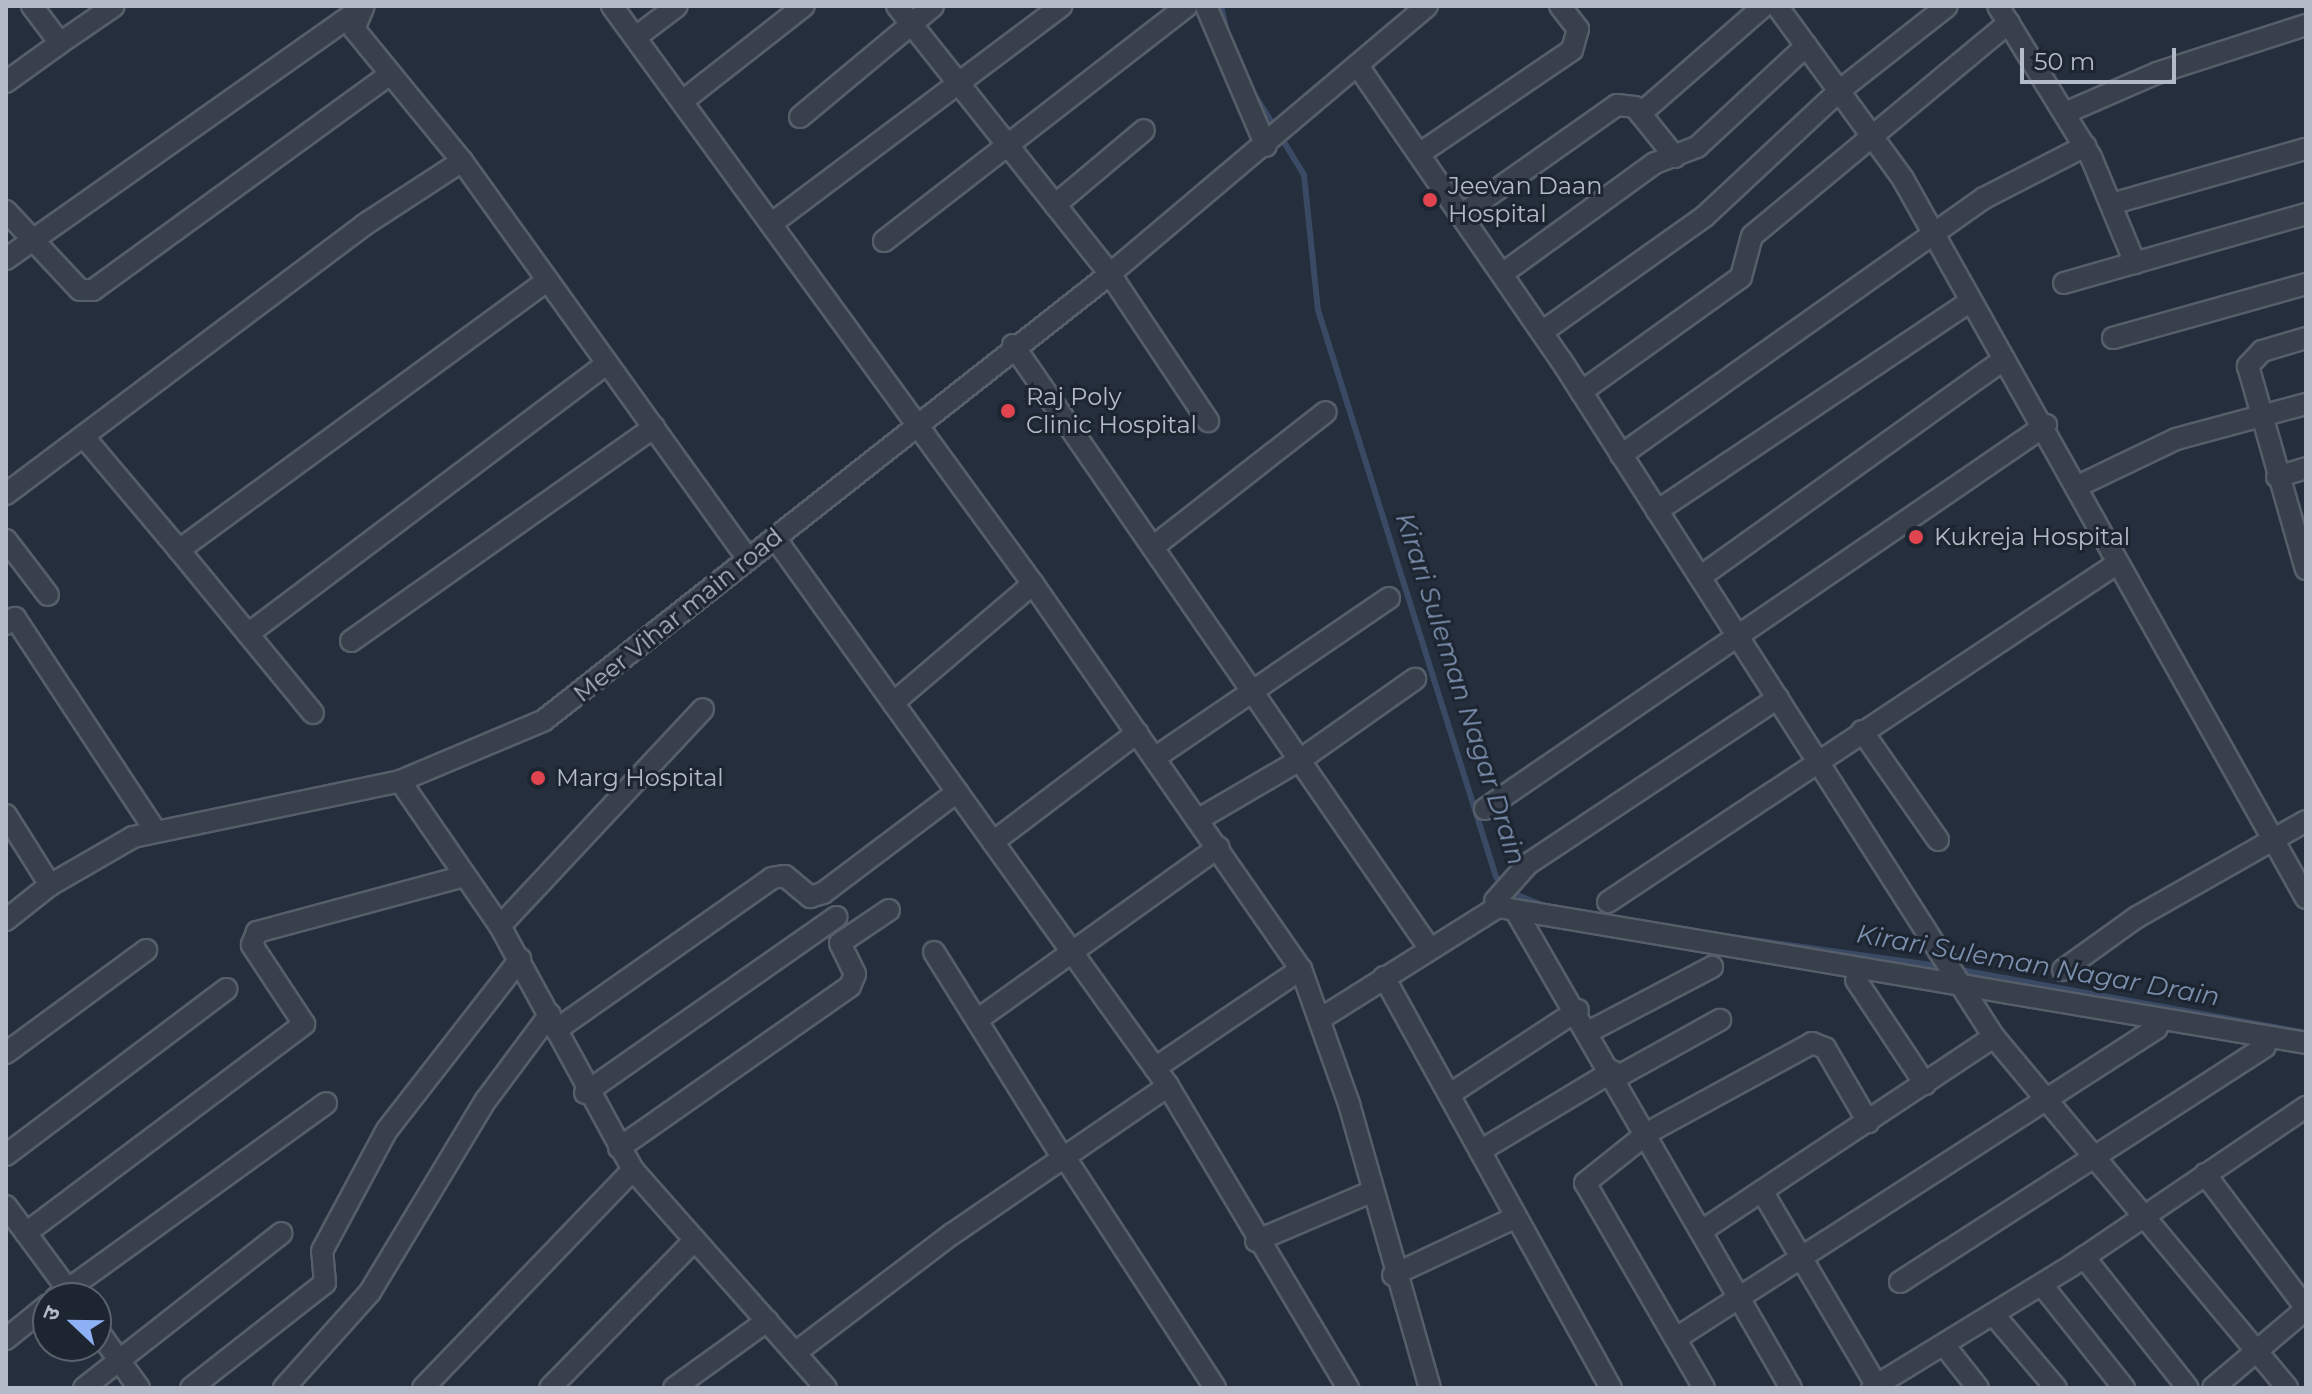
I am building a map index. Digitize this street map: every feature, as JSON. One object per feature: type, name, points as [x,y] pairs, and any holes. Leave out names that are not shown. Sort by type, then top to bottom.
[{"type":"street","points":[[32,6],[60,43]]},
{"type":"street","points":[[6,82],[114,6]]},
{"type":"street","points":[[612,6],[684,100],[915,427],[1033,584],[1219,847],[1301,969],[1320,1019],[1373,1191],[1393,1275],[1430,1388]]},
{"type":"street","points":[[636,37],[677,6]]},
{"type":"street","points":[[684,100],[804,6]]},
{"type":"street","points":[[897,6],[1110,274],[1208,421]]},
{"type":"street","points":[[800,117],[933,6]]},
{"type":"street","points":[[771,224],[1061,6]]},
{"type":"street","points":[[884,241],[1187,6]]},
{"type":"street","points":[[1206,6],[1268,144]]},
{"type":"street","points":[[1427,6],[1360,69],[1542,332],[1994,1037],[2287,1388]]},
{"type":"street","points":[[1419,154],[1572,50],[1578,29],[1560,6]]},
{"type":"street","points":[[1640,114],[1764,6]]},
{"type":"street","points":[[1777,6],[1874,139],[1932,234],[1968,303],[2046,425],[2076,487],[2306,898]]},
{"type":"street","points":[[1542,332],[1705,216],[1839,91],[1947,6]]},
{"type":"street","points":[[360,9],[354,29],[462,161],[748,559]]},
{"type":"street","points":[[6,259],[360,9]]},
{"type":"street","points":[[1581,392],[1741,277],[1752,236],[1874,139],[2004,14],[2085,146],[2135,263]]},
{"type":"street","points":[[2065,113],[2157,73],[2306,25]]},
{"type":"street","points":[[1502,274],[1655,163],[1697,147],[1806,46]]},
{"type":"street","name":"Meer Vihar main road","points":[[6,920],[50,885],[156,832],[400,781],[543,721],[915,427],[1013,345],[1110,274],[1360,69]]},
{"type":"street","points":[[6,211],[30,241],[80,290],[93,290],[390,74]]},
{"type":"street","points":[[1461,215],[1617,105],[1640,114],[1675,157]]},
{"type":"street","points":[[1055,205],[1144,130]]},
{"type":"street","points":[[1621,455],[1932,234],[2085,146]]},
{"type":"street","points":[[2111,204],[2306,149]]},
{"type":"street","points":[[6,494],[364,225],[462,161]]},
{"type":"street","points":[[2064,283],[2306,214]]},
{"type":"street","points":[[179,550],[548,280]]},
{"type":"street","points":[[2113,338],[2306,284]]},
{"type":"street","points":[[1657,511],[1968,303]]},
{"type":"street","points":[[2306,338],[2252,357],[2261,416],[2277,477],[2301,538],[2306,569]]},
{"type":"street","points":[[1013,345],[1430,949]]},
{"type":"street","points":[[1700,577],[2004,359]]},
{"type":"street","points":[[248,634],[607,363]]},
{"type":"street","points":[[2076,487],[2176,439],[2306,404]]},
{"type":"street","points":[[1153,547],[1326,412]]},
{"type":"street","points":[[1485,809],[2046,425]]},
{"type":"street","points":[[351,641],[654,427]]},
{"type":"street","points":[[84,437],[313,713]]},
{"type":"street","points":[[2277,477],[2306,468]]},
{"type":"street","points":[[775,538],[1168,1086],[1256,1241],[1348,1388]]},
{"type":"street","points":[[6,540],[48,595]]},
{"type":"street","points":[[1608,902],[2118,563]]},
{"type":"street","points":[[893,703],[1033,584]]},
{"type":"street","points":[[1156,757],[1256,695],[1389,598]]},
{"type":"street","points":[[6,624],[15,618],[156,832]]},
{"type":"street","points":[[1199,819],[1300,760],[1415,679]]},
{"type":"street","points":[[1503,890],[1778,698]]},
{"type":"street","points":[[500,926],[703,709]]},
{"type":"street","points":[[1862,731],[1938,840]]},
{"type":"street","points":[[993,842],[1137,733]]},
{"type":"street","points":[[400,781],[520,959],[585,1093],[633,1170],[826,1388]]},
{"type":"street","points":[[284,1388],[370,1292],[486,1100],[553,1022],[772,878],[785,876],[810,897],[823,893],[957,792]]},
{"type":"street","points":[[6,815],[50,885]]},
{"type":"street","points":[[2063,970],[2137,917],[2306,821]]},
{"type":"street","points":[[977,1020],[1074,956],[1219,847]]},
{"type":"street","points":[[26,1233],[304,1024],[252,945],[257,932],[465,876]]},
{"type":"street","points":[[1320,1019],[1498,907],[1518,915],[1951,971],[2306,1043]]},
{"type":"street","points":[[619,1148],[850,986],[855,974],[840,943],[889,910]]},
{"type":"street","points":[[1518,915],[1649,1132],[1737,1296],[1791,1388]]},
{"type":"street","points":[[585,1093],[836,917]]},
{"type":"street","points":[[6,1053],[146,950]]},
{"type":"street","points":[[934,952],[1065,1160],[1215,1388]]},
{"type":"street","points":[[191,1388],[325,1283],[322,1251],[387,1130],[520,959]]},
{"type":"street","points":[[1590,1031],[1712,967]]},
{"type":"street","points":[[1155,1068],[1301,969]]},
{"type":"street","points":[[1384,977],[1611,1388]]},
{"type":"street","points":[[1856,980],[1925,1084]]},
{"type":"street","points":[[6,1155],[226,989]]},
{"type":"street","points":[[1450,1094],[1578,1010]]},
{"type":"street","points":[[1480,1151],[1615,1074],[1720,1020]]},
{"type":"street","points":[[1678,1337],[1737,1296],[2157,1028]]},
{"type":"street","points":[[1703,1230],[1994,1037]]},
{"type":"street","points":[[1704,1388],[1678,1337],[1584,1188],[1649,1132],[1819,1042],[1868,1122]]},
{"type":"street","points":[[1900,1282],[2265,1047]]},
{"type":"street","points":[[795,1353],[952,1234],[1065,1160],[1168,1086]]},
{"type":"street","points":[[84,1282],[326,1103]]},
{"type":"street","points":[[1762,1191],[1876,1387],[2042,1285],[2306,1107]]},
{"type":"street","points":[[423,1388],[633,1170]]},
{"type":"street","points":[[2205,1174],[2306,1308],[2213,1388]]},
{"type":"street","points":[[1256,1241],[1373,1191]]},
{"type":"street","points":[[6,1206],[58,1282]]},
{"type":"street","points":[[1393,1275],[1516,1217]]},
{"type":"street","points":[[84,1388],[117,1357],[282,1233]]},
{"type":"street","points":[[550,1388],[695,1240]]},
{"type":"street","points":[[2084,1257],[2188,1388]]},
{"type":"street","points":[[2042,1285],[2124,1388]]},
{"type":"street","points":[[1994,1315],[2056,1388]]},
{"type":"street","points":[[6,1339],[32,1318]]},
{"type":"street","points":[[674,1388],[767,1321]]},
{"type":"street","points":[[1944,1345],[1978,1388]]},
{"type":"street","points":[[112,1350],[139,1388]]},
{"type":"waterway","name":"Kirari Suleman Nagar Drain","points":[[1221,6],[1228,36]]},
{"type":"waterway","name":"Kirari Suleman Nagar Drain","points":[[1253,93],[1275,127]]},
{"type":"waterway","name":"Kirari Suleman Nagar Drain","points":[[1281,137],[1304,175],[1318,310],[1496,877],[1510,892],[1545,906]]},
{"type":"waterway","name":"Kirari Suleman Nagar Drain","points":[[1746,939],[1944,967]]},
{"type":"waterway","name":"Kirari Suleman Nagar Drain","points":[[1955,969],[2306,1033]]},
{"type":"place","name":"Jeevan Daan Hospital","points":[[1430,200]]},
{"type":"place","name":"Raj Poly Clinic Hospital","points":[[1008,411]]},
{"type":"place","name":"Kukreja Hospital","points":[[1916,537]]},
{"type":"place","name":"Marg Hospital","points":[[538,778]]}]
